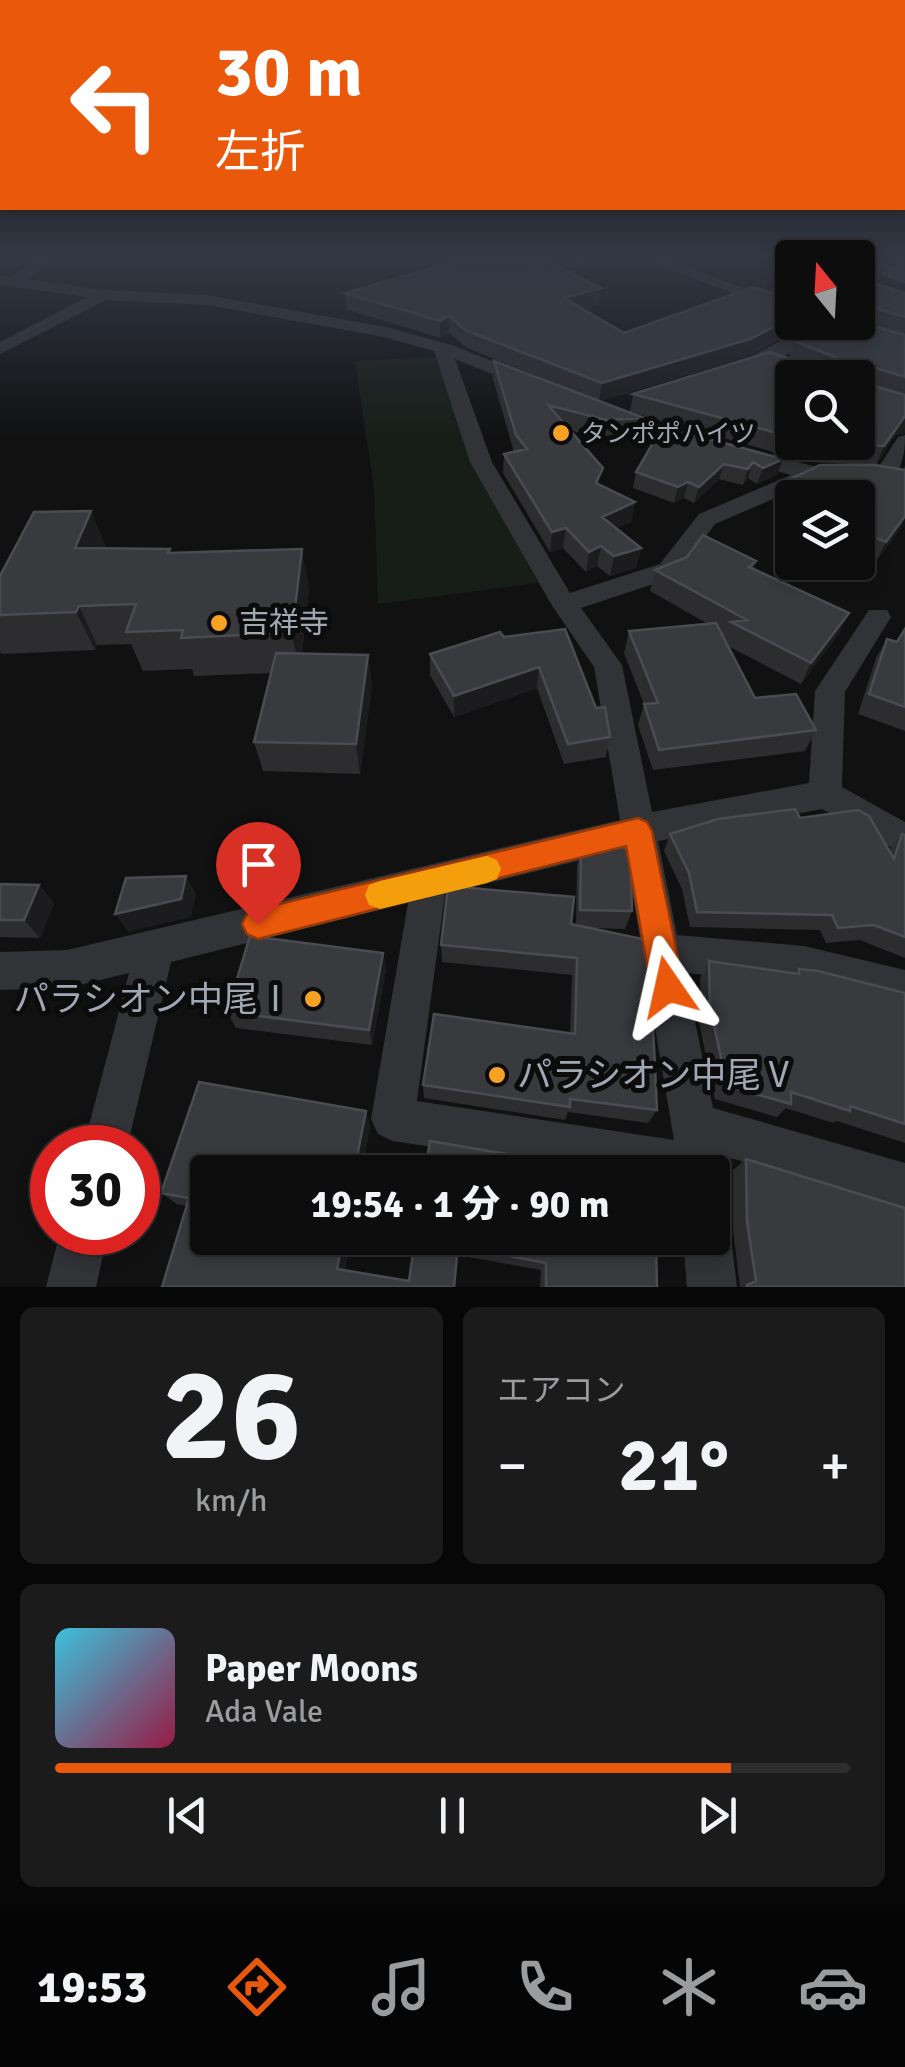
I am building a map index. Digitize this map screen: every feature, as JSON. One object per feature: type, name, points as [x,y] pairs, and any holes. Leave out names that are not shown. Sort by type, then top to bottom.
[{"type":"street","points":[[0,349],[61,317]]},
{"type":"street","points":[[302,317],[386,332],[442,348],[552,392]]},
{"type":"street","points":[[728,372],[802,340]]},
{"type":"street","points":[[429,884],[393,1119],[698,1155],[608,665],[564,604],[480,462],[442,348]]},
{"type":"street","points":[[761,358],[775,363]]},
{"type":"street","points":[[635,400],[590,408],[808,473],[876,476],[905,441]]},
{"type":"street","points":[[564,604],[669,570],[707,519],[808,473]]},
{"type":"street","points":[[825,794],[830,691],[878,617]]},
{"type":"street","points":[[0,972],[67,969],[638,831],[825,794],[905,840]]},
{"type":"street","points":[[111,1125],[155,948]]},
{"type":"street","points":[[661,952],[804,965],[905,990]]},
{"type":"street","points":[[730,1160],[905,1186]]},
{"type":"street","points":[[70,1287],[78,1255]]},
{"type":"street","points":[[709,1255],[712,1287]]},
{"type":"shaded area","points":[[435,357],[476,461],[538,583],[378,604],[374,490],[355,361]]},
{"type":"building","points":[[450,317],[597,317],[624,333],[669,317],[775,317],[775,326],[750,339],[602,383],[467,331]]},
{"type":"building","points":[[875,327],[905,335],[905,377],[875,368],[875,360],[836,360],[794,341],[875,340]]},
{"type":"building","points":[[770,352],[793,360],[775,360],[775,432],[633,394]]},
{"type":"building","points":[[494,361],[644,418],[606,420],[548,405],[603,468],[596,483],[635,502],[602,517],[641,548],[614,556],[601,546],[589,552],[566,528],[552,532],[504,454],[527,449],[516,435]]},
{"type":"building","points":[[875,386],[905,395],[905,416],[884,446],[875,446]]},
{"type":"building","points":[[658,425],[781,460],[763,468],[753,462],[748,469],[724,464],[699,487],[688,482],[678,487],[636,472],[657,436],[652,435]]},
{"type":"building","points":[[820,465],[875,465],[905,470],[905,516],[886,542],[875,538],[875,480],[790,479]]},
{"type":"building","points":[[91,511],[75,548],[170,549],[168,553],[302,549],[292,633],[181,638],[183,630],[126,632],[136,604],[79,606],[76,612],[0,615],[0,576],[34,512]]},
{"type":"building","points":[[703,535],[756,561],[749,567],[849,613],[811,663],[731,622],[747,620],[655,570],[687,557]]},
{"type":"building","points":[[716,623],[755,698],[796,694],[816,730],[659,750],[644,704],[658,703],[629,631]]},
{"type":"building","points":[[565,629],[596,708],[605,707],[610,737],[568,744],[539,667],[454,696],[430,654],[500,632],[504,637]]},
{"type":"building","points":[[905,629],[905,707],[869,694],[887,639],[897,642]]},
{"type":"building","points":[[276,653],[368,655],[356,744],[254,742]]},
{"type":"building","points":[[795,809],[800,818],[858,810],[869,816],[894,859],[902,834],[905,835],[905,937],[874,925],[838,928],[832,915],[697,912],[689,873],[670,834],[718,819]]},
{"type":"building","points":[[581,846],[630,848],[632,911],[580,910]]},
{"type":"building","points":[[186,876],[181,899],[115,914],[126,878]]},
{"type":"building","points":[[0,884],[39,885],[24,920],[0,920]]},
{"type":"building","points":[[448,886],[574,897],[571,924],[647,940],[656,994],[657,1026],[653,1026],[657,1110],[570,1099],[570,1107],[423,1085],[434,1014],[575,1034],[577,958],[441,945]]},
{"type":"building","name":"パラシオン中尾Ⅰ","points":[[250,936],[383,953],[369,1030],[227,1012]]},
{"type":"building","points":[[709,961],[799,974],[799,969],[818,971],[905,993],[905,1124],[791,1092],[791,1104],[727,1086],[710,1006]]},
{"type":"building","points":[[199,1082],[366,1111],[357,1155],[190,1155],[190,1255],[340,1255],[337,1269],[409,1281],[413,1255],[457,1255],[454,1287],[162,1287],[189,1198],[161,1193]]},
{"type":"building","points":[[430,1141],[512,1155],[428,1155]]},
{"type":"building","points":[[746,1159],[905,1208],[905,1287],[747,1287],[756,1281],[747,1222]]},
{"type":"building","points":[[505,1255],[656,1255],[657,1287],[546,1287],[546,1263]]},
{"type":"slow traffic","points":[[380,895],[487,869]]},
{"type":"place","name":"タンポポハイツ","points":[[561,433]]},
{"type":"place","name":"吉祥寺","points":[[219,623]]},
{"type":"place","name":"パラシオン中尾Ⅰ","points":[[313,999]]},
{"type":"place","name":"パラシオン中尾Ⅴ","points":[[497,1075]]},
{"type":"route","points":[[258,924],[638,831],[668,987]]}]
